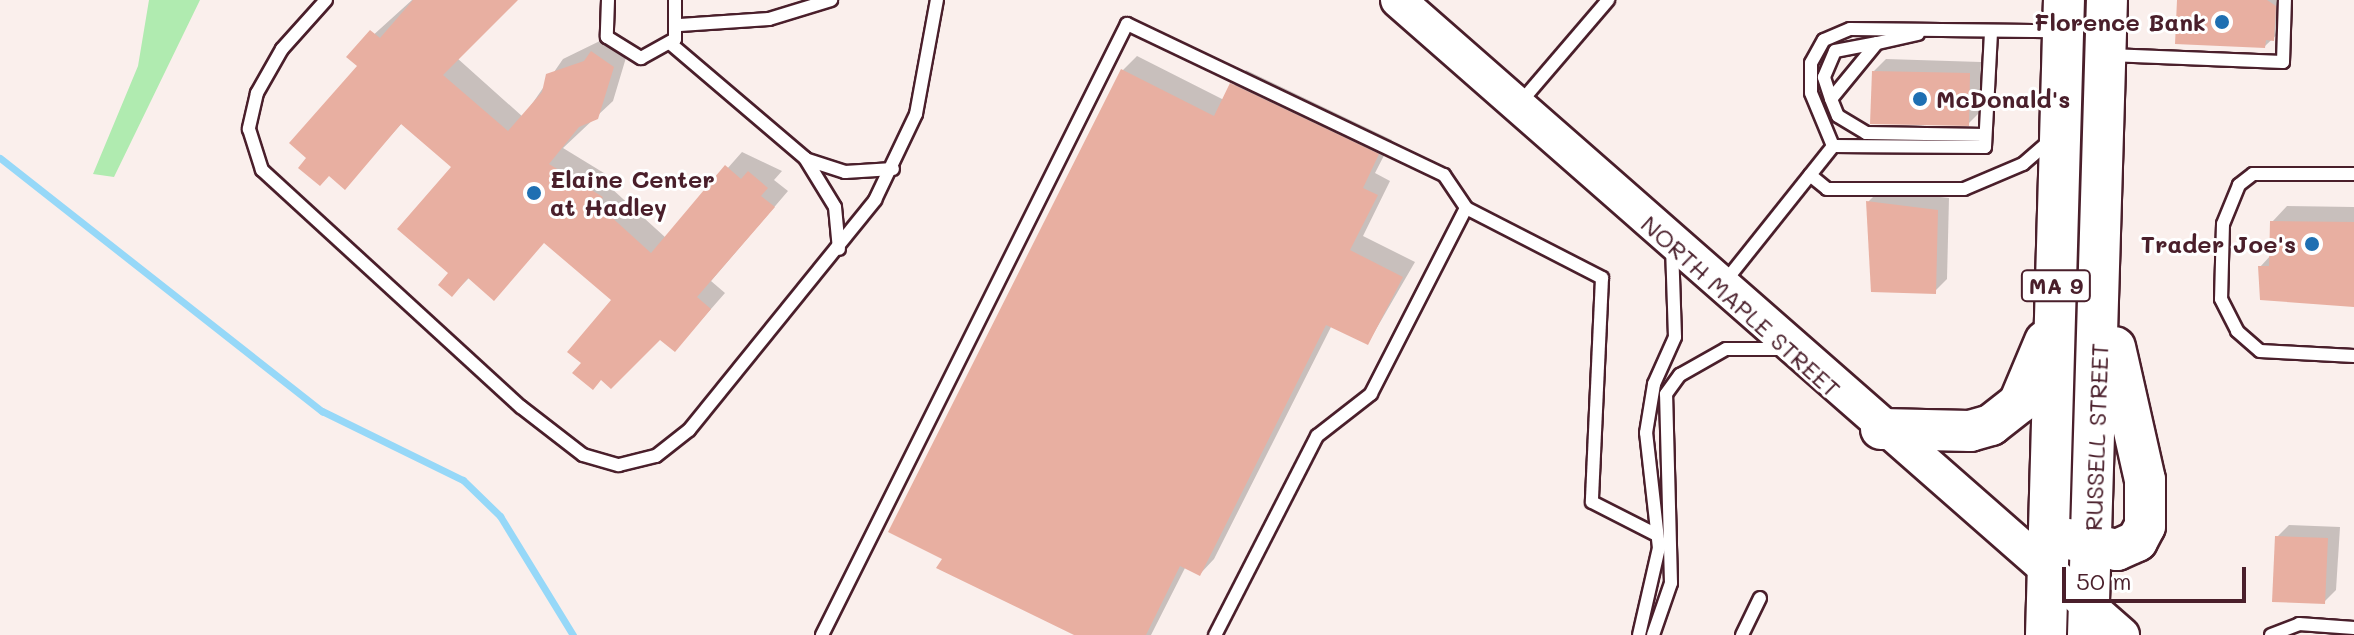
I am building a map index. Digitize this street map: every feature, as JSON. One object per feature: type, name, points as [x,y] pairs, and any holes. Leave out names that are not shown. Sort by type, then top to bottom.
[{"type":"highway","name":"RUSSELL STREET","points":[[2089,621],[2107,0]]},
{"type":"highway","name":"RUSSELL STREET","points":[[2046,635],[2064,16]]},
{"type":"highway","points":[[2050,525],[2092,549],[2117,550],[2137,541],[2148,509],[2102,254]]},
{"type":"highway","points":[[1881,429],[1970,431],[2000,420],[2027,390],[2056,311]]},
{"type":"main road","name":"NORTH MAPLE STREET","points":[[1398,0],[1881,429],[2049,572],[2089,621],[2122,635]]},
{"type":"lane","points":[[326,0],[261,83],[250,114],[254,157],[295,206],[591,460],[637,463],[674,443],[839,249],[893,169],[923,89],[937,0]]},
{"type":"lane","points":[[608,0],[604,30],[618,50],[641,58],[671,44],[680,25],[675,0]]},
{"type":"lane","points":[[680,25],[769,19],[831,0]]},
{"type":"lane","points":[[1517,106],[1608,0]]},
{"type":"lane","points":[[2106,55],[2283,62],[2285,0]]},
{"type":"lane","points":[[1833,146],[1811,93],[1811,63],[1824,40],[1850,29],[1991,31],[2064,16]]},
{"type":"lane","points":[[822,635],[1127,24],[1444,175],[1466,208],[1602,278],[1592,502],[1657,535]]},
{"type":"lane","points":[[1937,30],[1835,51],[1824,77],[1838,116],[1866,133],[1985,135]]},
{"type":"lane","points":[[1833,146],[1985,147],[1991,31]]},
{"type":"lane","points":[[1831,99],[1877,43]]},
{"type":"lane","points":[[671,44],[805,158],[835,207],[839,249]]},
{"type":"lane","points":[[1810,175],[1827,189],[1964,189],[2023,164],[2061,131]]},
{"type":"lane","points":[[1721,286],[1833,146]]},
{"type":"lane","points":[[805,158],[845,172],[893,169]]},
{"type":"lane","points":[[2354,174],[2253,174],[2239,185],[2223,224],[2221,299],[2237,331],[2260,351],[2354,356]]},
{"type":"lane","points":[[1215,635],[1317,436],[1371,394],[1466,208]]},
{"type":"lane","points":[[1639,635],[1654,592],[1657,535],[1646,433],[1654,384],[1675,337],[1672,245]]},
{"type":"lane","points":[[1653,635],[1671,583],[1666,394],[1680,375],[1726,349],[1790,349]]},
{"type":"lane","points":[[1742,635],[1760,598]]},
{"type":"lane","points":[[2271,635],[2299,624],[2354,628]]},
{"type":"green space","points":[[149,0],[200,0],[114,177],[93,174],[138,66]]},
{"type":"building","name":"Elaine Center at Hadley","points":[[413,0],[518,0],[443,75],[508,131],[542,92],[546,74],[584,61],[591,51],[614,67],[598,119],[579,127],[549,164],[603,197],[597,204],[651,253],[725,165],[741,179],[748,171],[768,188],[761,196],[775,207],[697,297],[711,309],[675,352],[660,340],[611,389],[601,380],[593,390],[572,373],[581,363],[567,352],[611,300],[544,243],[494,301],[468,278],[452,297],[438,285],[448,273],[397,229],[451,167],[401,124],[345,190],[329,176],[320,186],[298,168],[306,158],[289,143],[357,66],[346,57],[370,30],[380,38]]},
{"type":"building","points":[[2177,0],[2267,0],[2276,6],[2274,41],[2266,40],[2265,48],[2175,44]]},
{"type":"building","points":[[1121,69],[1214,116],[1230,83],[1379,154],[1363,188],[1378,195],[1350,250],[1403,277],[1368,345],[1326,325],[1200,576],[1180,566],[1146,635],[1074,635],[936,568],[942,559],[888,532]]},
{"type":"building","name":"McDonald's","points":[[1872,71],[1970,73],[1969,126],[1870,124]]},
{"type":"building","points":[[1866,201],[1938,210],[1936,294],[1871,292]]},
{"type":"building","name":"Trader Joe's","points":[[2270,221],[2354,222],[2354,307],[2260,300],[2258,266],[2269,266]]},
{"type":"building","points":[[2275,536],[2328,538],[2325,604],[2272,602]]},
{"type":"waterway","points":[[0,158],[322,411],[463,480],[500,516],[573,635]]},
{"type":"place","name":"Florence Bank","points":[[2222,22]]},
{"type":"place","name":"McDonald's","points":[[1920,99]]},
{"type":"place","name":"Elaine Center at Hadley","points":[[534,193]]},
{"type":"place","name":"Trader Joe's","points":[[2312,244]]}]
